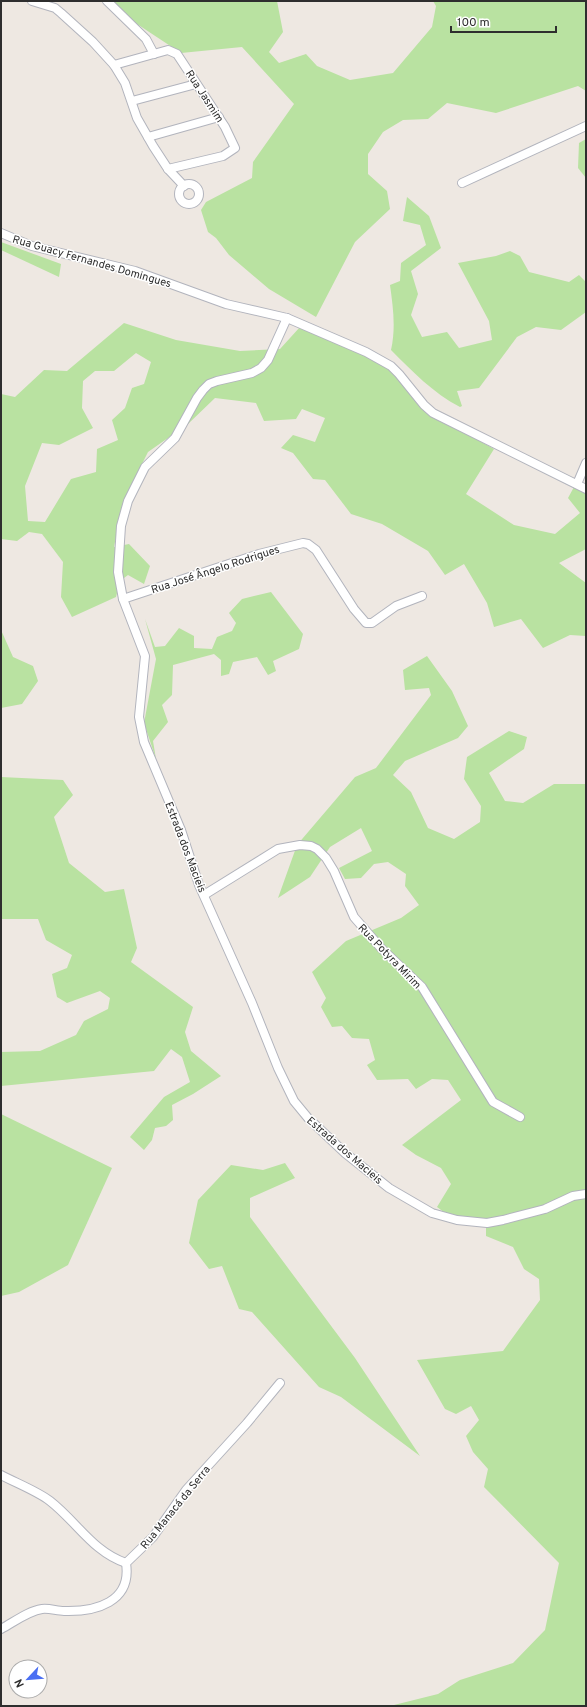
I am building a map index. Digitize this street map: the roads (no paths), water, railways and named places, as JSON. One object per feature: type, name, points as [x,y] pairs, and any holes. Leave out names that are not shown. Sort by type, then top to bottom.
[{"type":"street","points":[[32,1],[54,5],[114,65],[125,83],[137,118],[168,170],[184,186]]},
{"type":"street","points":[[107,1],[146,39],[154,54],[114,65]]},
{"type":"street","name":"Rua Jasmim","points":[[154,54],[168,50],[174,52],[180,57],[196,84],[219,117],[235,148],[223,156],[168,170]]},
{"type":"street","points":[[132,100],[196,84]]},
{"type":"street","points":[[148,137],[219,117]]},
{"type":"street","points":[[462,183],[586,126]]},
{"type":"street","name":"Rua Guacy Fernandes Domingues","points":[[1,233],[38,248],[135,271],[226,304],[287,318],[360,349],[391,366],[424,406],[433,413],[586,488]]},
{"type":"street","name":"Estrada dos Macieis","points":[[287,318],[268,360],[261,368],[252,374],[217,381],[206,387],[197,398],[175,438],[145,467],[128,501],[121,526],[118,572],[123,599],[134,624],[145,656],[139,717],[144,742],[180,830],[199,885],[294,1102],[308,1118],[345,1153],[389,1188],[432,1213],[457,1220],[487,1223],[518,1217],[545,1209],[573,1196],[586,1194]]},
{"type":"street","points":[[577,484],[586,463]]},
{"type":"street","name":"Rua José Ângelo Rodrigues","points":[[123,599],[259,554],[303,543],[308,544],[316,550],[354,609],[366,622],[372,623],[396,606],[422,596]]},
{"type":"street","name":"Rua Potyra Mirim","points":[[204,895],[278,849],[300,845],[311,846],[317,849],[326,858],[334,871],[354,917],[382,948],[422,986],[493,1102],[520,1116]]},
{"type":"street","name":"Rua Manacá da Serra","points":[[126,1563],[153,1537],[186,1490],[247,1423],[280,1383]]},
{"type":"street","points":[[1,1475],[48,1500],[96,1546],[126,1563],[127,1573],[123,1586],[117,1597],[99,1608],[64,1611],[44,1608],[30,1613],[1,1629]]}]
